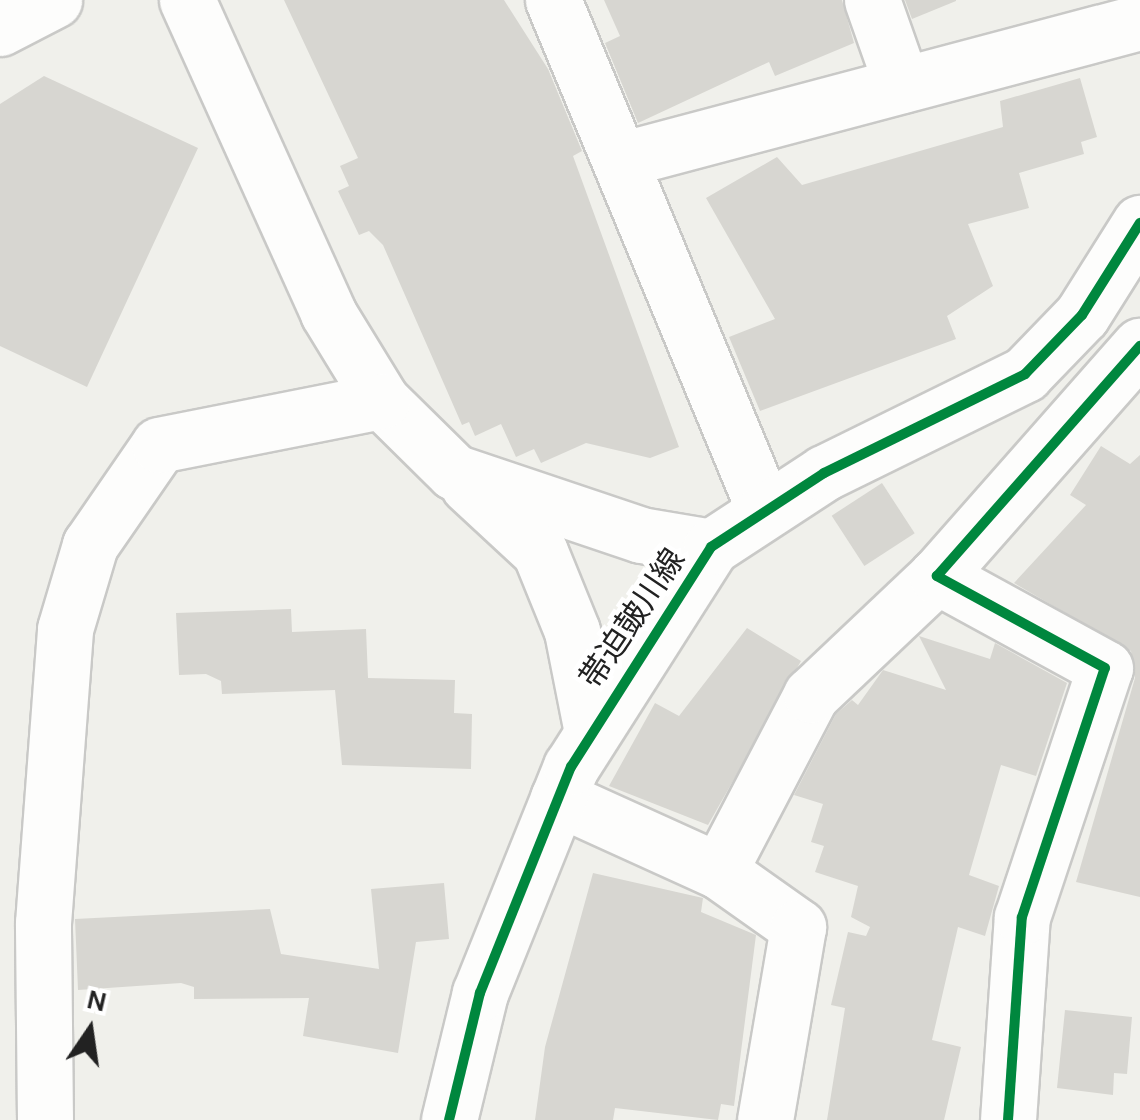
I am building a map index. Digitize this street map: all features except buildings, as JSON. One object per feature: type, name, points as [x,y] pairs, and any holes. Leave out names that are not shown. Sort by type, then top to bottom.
[{"type":"street","points":[[0,28],[54,0]]},
{"type":"street","points":[[187,0],[328,313],[382,402],[540,552],[572,632],[591,727]]},
{"type":"street","points":[[553,0],[764,509]]},
{"type":"street","points":[[872,0],[902,86]]},
{"type":"street","points":[[620,160],[1140,22]]},
{"type":"street","name":"帯迫皷川線","points":[[449,1120],[480,993],[558,798],[591,727],[711,547],[764,509],[1026,374],[1082,315],[1140,222]]},
{"type":"street","points":[[719,871],[811,695],[937,576],[1140,346]]},
{"type":"street","points":[[45,1120],[43,923],[65,629],[90,546],[159,445],[382,402]]},
{"type":"street","points":[[454,472],[642,535],[711,547]]},
{"type":"street","points":[[937,576],[1105,668],[1022,916],[1008,1120]]},
{"type":"street","points":[[558,798],[719,871],[798,927],[765,1120]]},
{"type":"cycle path","points":[[449,1120],[480,993],[571,767],[711,547],[824,473],[1025,374],[1082,315],[1140,223]]},
{"type":"cycle path","points":[[1008,1120],[1022,917],[1105,668],[937,576],[1140,346]]}]
